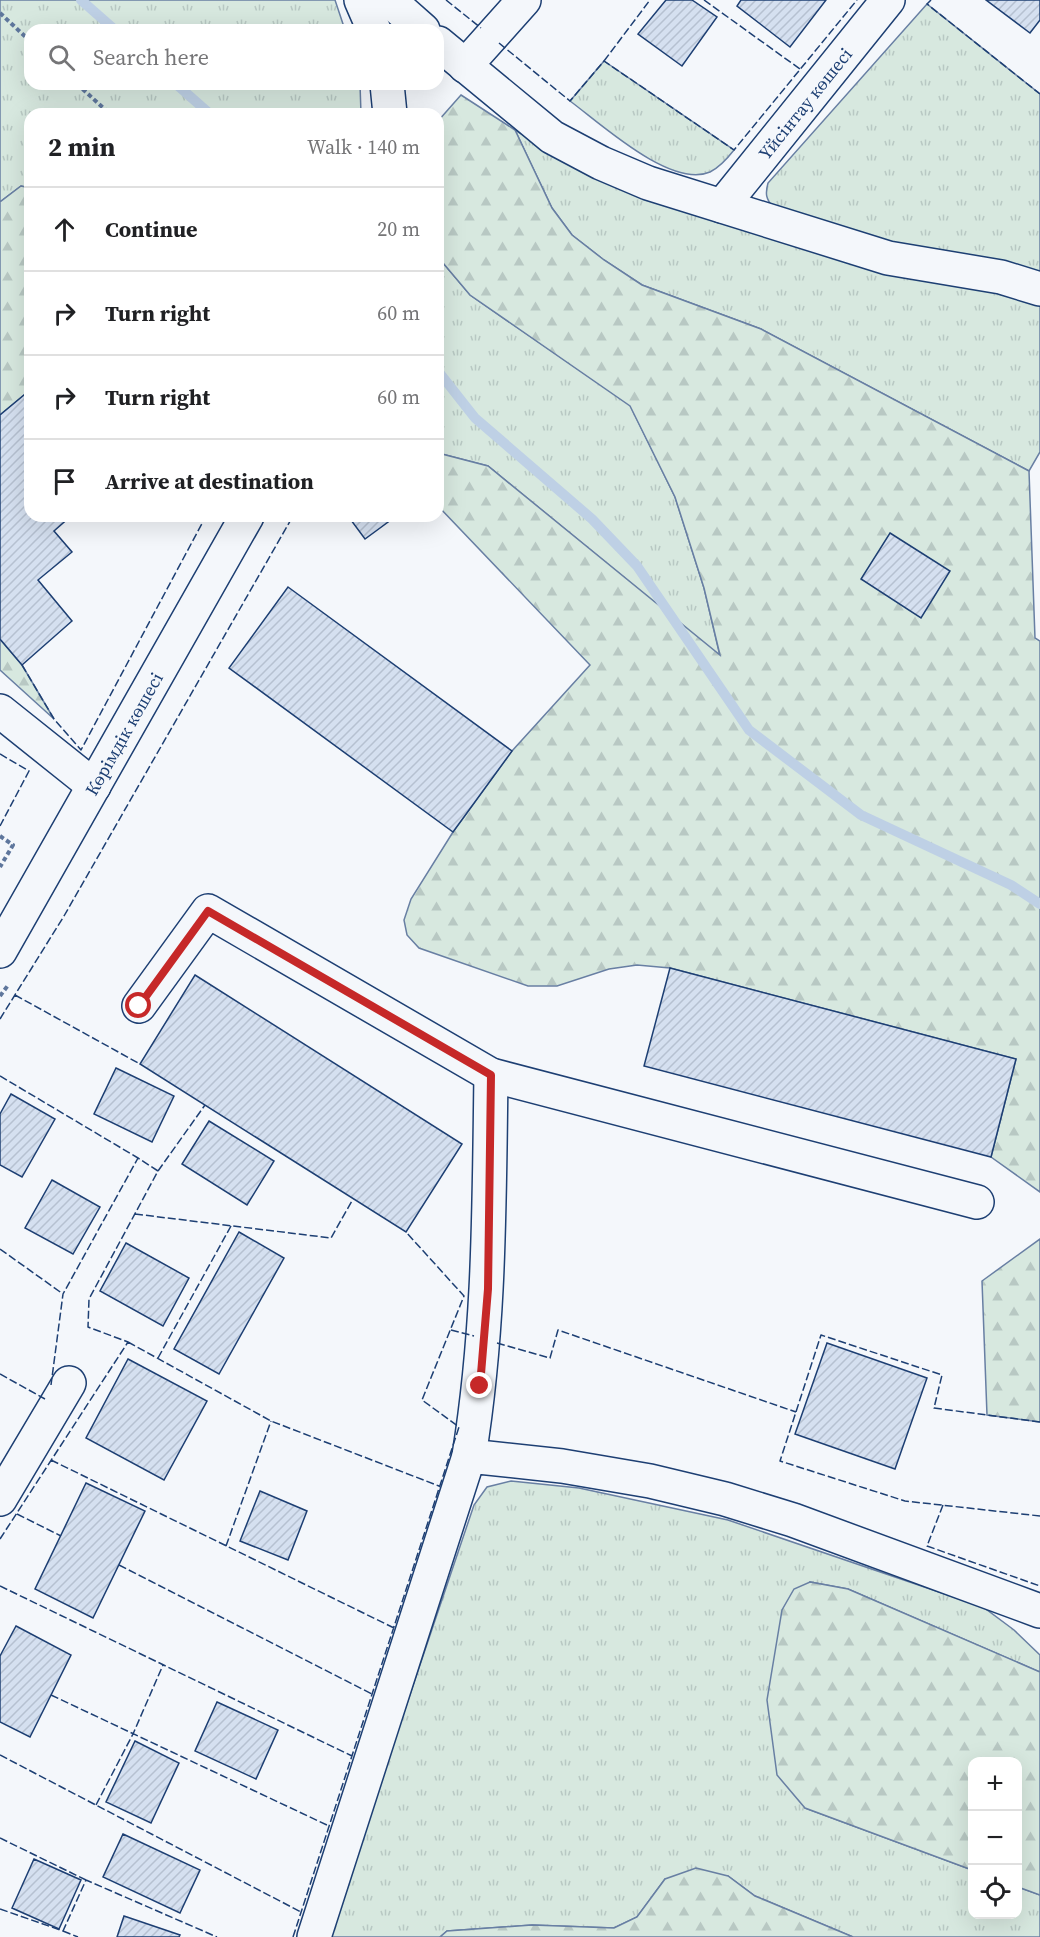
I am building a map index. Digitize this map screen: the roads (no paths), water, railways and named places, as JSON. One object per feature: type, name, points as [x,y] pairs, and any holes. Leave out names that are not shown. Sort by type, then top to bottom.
[{"type":"street","points":[[362,0],[372,24]]},
{"type":"street","points":[[465,66],[524,0]]},
{"type":"street","name":"Үйсінтау көшесі","points":[[722,206],[888,0]]},
{"type":"street","points":[[444,48],[552,137],[601,164],[648,183],[888,258],[1001,278],[1040,289]]},
{"type":"street","points":[[388,90],[389,108]]},
{"type":"street","name":"Көрімдік көшесі","points":[[0,951],[244,522]]},
{"type":"street","points":[[0,711],[94,786]]},
{"type":"street","points":[[139,1006],[208,911],[491,1075],[977,1202]]},
{"type":"street","points":[[314,1937],[469,1456],[480,1386],[488,1289],[491,1075]]},
{"type":"street","points":[[0,1499],[69,1383]]},
{"type":"street","points":[[469,1456],[573,1468],[650,1481],[725,1499],[794,1521],[1040,1611]]},
{"type":"waterway","points":[[81,0],[108,24]]},
{"type":"waterway","points":[[183,90],[203,108]]},
{"type":"waterway","points":[[444,379],[475,418],[592,519],[637,566],[749,730],[861,815],[1011,885],[1040,904]]}]
